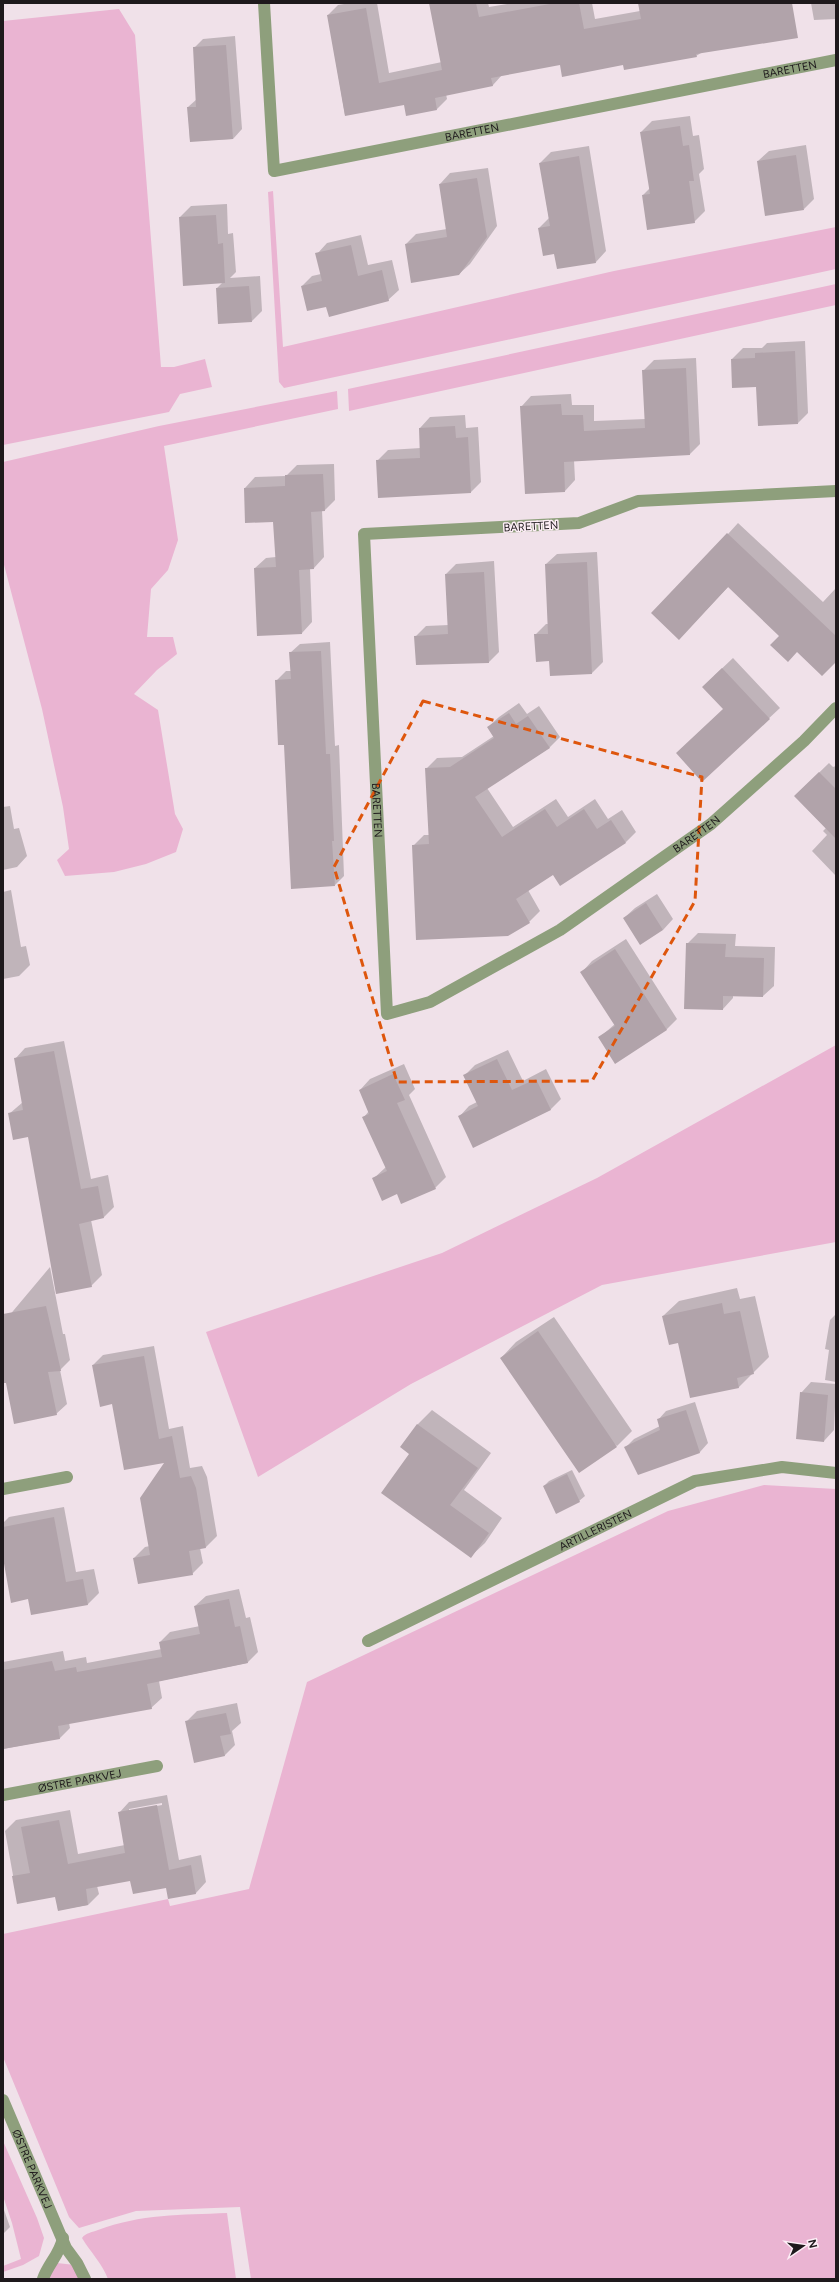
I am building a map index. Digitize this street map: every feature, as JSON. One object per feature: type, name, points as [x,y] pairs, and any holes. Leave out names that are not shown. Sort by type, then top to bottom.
[{"type":"street","name":"BARETTEN","points":[[264,3],[274,171],[836,60]]},
{"type":"street","name":"BARETTEN","points":[[836,490],[638,501],[580,523],[364,534],[386,1014],[430,1002],[560,930],[711,824],[804,741],[836,708]]},
{"type":"street","name":"ARTILLERISTEN","points":[[368,1641],[695,1481],[782,1467],[836,1473]]},
{"type":"street","points":[[3,1489],[67,1477]]},
{"type":"street","name":"ØSTRE PARKVEJ","points":[[3,1795],[157,1766]]},
{"type":"street","name":"ØSTRE PARKVEJ","points":[[3,2100],[66,2248],[77,2263],[85,2279]]},
{"type":"street","points":[[43,2279],[50,2264],[61,2249],[63,2238]]},
{"type":"highlighted area","points":[[423,701],[702,777],[695,901],[592,1081],[397,1082],[334,867]]},
{"type":"shaded area","points":[[119,9],[135,35],[161,367],[174,367],[205,359],[212,387],[180,394],[169,412],[3,445],[3,21]]},
{"type":"shaded area","points":[[273,191],[283,347],[614,271],[836,227],[836,269],[284,388],[279,382],[268,192]]},
{"type":"shaded area","points":[[836,284],[836,305],[349,411],[348,389]]},
{"type":"shaded area","points":[[337,391],[338,409],[164,446],[178,540],[168,570],[151,589],[147,637],[173,637],[177,654],[157,670],[134,694],[158,710],[175,814],[183,829],[176,852],[146,864],[114,872],[65,876],[57,860],[69,849],[63,807],[42,709],[3,561],[3,462],[159,426]]},
{"type":"shaded area","points":[[836,1045],[836,1242],[602,1285],[411,1384],[258,1477],[206,1332],[442,1253],[597,1178]]},
{"type":"shaded area","points":[[764,1485],[836,1489],[836,2279],[251,2279],[240,2207],[136,2211],[79,2228],[69,2217],[3,2057],[3,1934],[168,1899],[170,1906],[249,1889],[307,1682],[668,1511]]},
{"type":"shaded area","points":[[3,2141],[37,2218],[44,2238],[39,2256],[23,2265],[3,2272],[3,2266],[21,2259],[12,2223],[3,2196]]},
{"type":"shaded area","points":[[227,2213],[236,2279],[108,2279],[100,2263],[82,2238],[89,2233],[114,2225],[145,2218]]},
{"type":"shaded area","points":[[57,2263],[75,2265],[82,2279],[46,2279]]},
{"type":"building","points":[[429,3],[476,3],[479,17],[555,3],[579,3],[584,29],[641,19],[638,3],[792,3],[798,38],[696,54],[697,57],[624,70],[623,65],[562,77],[560,65],[491,78],[493,86],[435,98],[437,110],[406,116],[404,105],[345,116],[327,15],[366,8],[379,83],[442,70]]},
{"type":"building","points":[[226,45],[233,139],[190,142],[187,107],[196,107],[193,47]]},
{"type":"building","points":[[680,126],[683,146],[689,145],[694,181],[689,181],[695,223],[647,230],[642,195],[650,194],[640,132]]},
{"type":"building","points":[[796,155],[804,210],[765,216],[757,161]]},
{"type":"building","points":[[579,156],[596,263],[557,269],[554,254],[543,256],[538,228],[550,226],[539,163]]},
{"type":"building","points":[[477,178],[487,237],[459,275],[411,283],[405,244],[447,237],[439,184]]},
{"type":"building","points":[[216,215],[218,244],[223,243],[225,283],[183,286],[179,217]]},
{"type":"building","points":[[351,245],[358,276],[382,270],[389,301],[329,317],[326,307],[307,311],[301,286],[322,281],[315,253]]},
{"type":"building","points":[[249,286],[252,322],[218,324],[216,288]]},
{"type":"building","points":[[795,351],[798,424],[758,426],[756,387],[732,388],[731,359],[755,358],[755,353]]},
{"type":"building","points":[[686,368],[690,455],[564,462],[565,492],[525,494],[520,406],[561,404],[562,415],[583,415],[584,431],[645,428],[642,370]]},
{"type":"building","points":[[455,426],[456,438],[468,437],[471,493],[378,498],[376,460],[420,458],[419,428]]},
{"type":"building","points":[[323,474],[325,511],[311,512],[314,569],[299,570],[302,634],[257,636],[254,568],[276,567],[273,522],[245,523],[244,488],[285,486],[285,475]]},
{"type":"building","points":[[727,533],[836,636],[836,662],[822,676],[797,652],[788,662],[770,645],[779,636],[728,587],[679,640],[651,613]]},
{"type":"building","points":[[587,562],[592,674],[550,676],[549,661],[536,662],[534,634],[548,634],[545,564]]},
{"type":"building","points":[[484,572],[489,663],[416,665],[414,636],[448,634],[445,574]]},
{"type":"building","points":[[321,651],[326,754],[330,754],[334,841],[332,841],[335,886],[291,889],[284,745],[278,745],[275,680],[291,679],[289,652]]},
{"type":"building","points":[[722,668],[770,719],[702,782],[676,753],[723,709],[702,687]]},
{"type":"building","points":[[509,713],[516,724],[528,716],[550,748],[475,797],[502,837],[545,809],[557,827],[584,809],[597,829],[611,820],[626,843],[560,886],[553,875],[516,899],[530,923],[508,936],[416,940],[412,845],[429,844],[425,768],[450,767],[494,738],[487,727]]},
{"type":"building","points":[[819,772],[836,789],[836,839],[794,796]]},
{"type":"building","points":[[646,903],[663,930],[640,945],[623,918]]},
{"type":"building","points":[[686,943],[726,944],[725,957],[764,958],[763,997],[723,996],[723,1010],[684,1009]]},
{"type":"building","points":[[615,949],[667,1030],[615,1064],[598,1037],[615,1026],[580,972]]},
{"type":"building","points":[[54,1051],[81,1189],[98,1186],[104,1218],[79,1224],[92,1287],[56,1294],[28,1137],[13,1140],[8,1113],[23,1110],[14,1058]]},
{"type":"building","points":[[497,1059],[512,1090],[536,1079],[551,1110],[473,1148],[458,1116],[478,1106],[463,1075]]},
{"type":"building","points":[[393,1074],[405,1100],[397,1103],[436,1189],[401,1204],[397,1194],[382,1201],[372,1178],[387,1171],[362,1117],[369,1114],[359,1090]]},
{"type":"building","points":[[722,1303],[724,1314],[740,1311],[754,1374],[737,1378],[739,1388],[690,1398],[678,1343],[669,1345],[662,1316]]},
{"type":"building","points":[[46,1306],[61,1371],[48,1372],[57,1415],[14,1424],[6,1383],[3,1383],[3,1314]]},
{"type":"building","points":[[538,1331],[617,1447],[579,1473],[500,1358]]},
{"type":"building","points":[[144,1356],[159,1439],[172,1436],[180,1478],[191,1476],[196,1488],[206,1548],[189,1551],[193,1575],[138,1584],[133,1558],[150,1555],[140,1498],[164,1463],[124,1470],[112,1404],[100,1407],[92,1365]]},
{"type":"building","points":[[800,1392],[828,1395],[824,1442],[796,1439]]},
{"type":"building","points":[[686,1410],[700,1453],[638,1475],[624,1447],[660,1430],[657,1419]]},
{"type":"building","points":[[417,1424],[478,1468],[450,1505],[489,1533],[471,1558],[381,1493],[409,1454],[400,1447]]},
{"type":"building","points":[[567,1474],[580,1502],[556,1514],[543,1486]]},
{"type":"building","points":[[54,1517],[66,1582],[83,1579],[88,1605],[31,1615],[28,1599],[11,1603],[3,1558],[3,1527]]},
{"type":"building","points":[[229,1599],[235,1627],[240,1626],[248,1663],[147,1684],[152,1709],[58,1726],[60,1739],[3,1749],[3,1670],[52,1661],[55,1671],[76,1667],[77,1672],[162,1657],[159,1642],[200,1634],[194,1606]]},
{"type":"building","points":[[226,1713],[231,1734],[220,1736],[225,1756],[194,1763],[185,1721]]},
{"type":"building","points":[[157,1805],[169,1870],[191,1865],[196,1894],[168,1899],[166,1888],[133,1894],[130,1881],[86,1889],[88,1905],[58,1911],[55,1897],[17,1904],[12,1876],[30,1873],[21,1827],[59,1820],[68,1864],[125,1853],[118,1812]]}]
